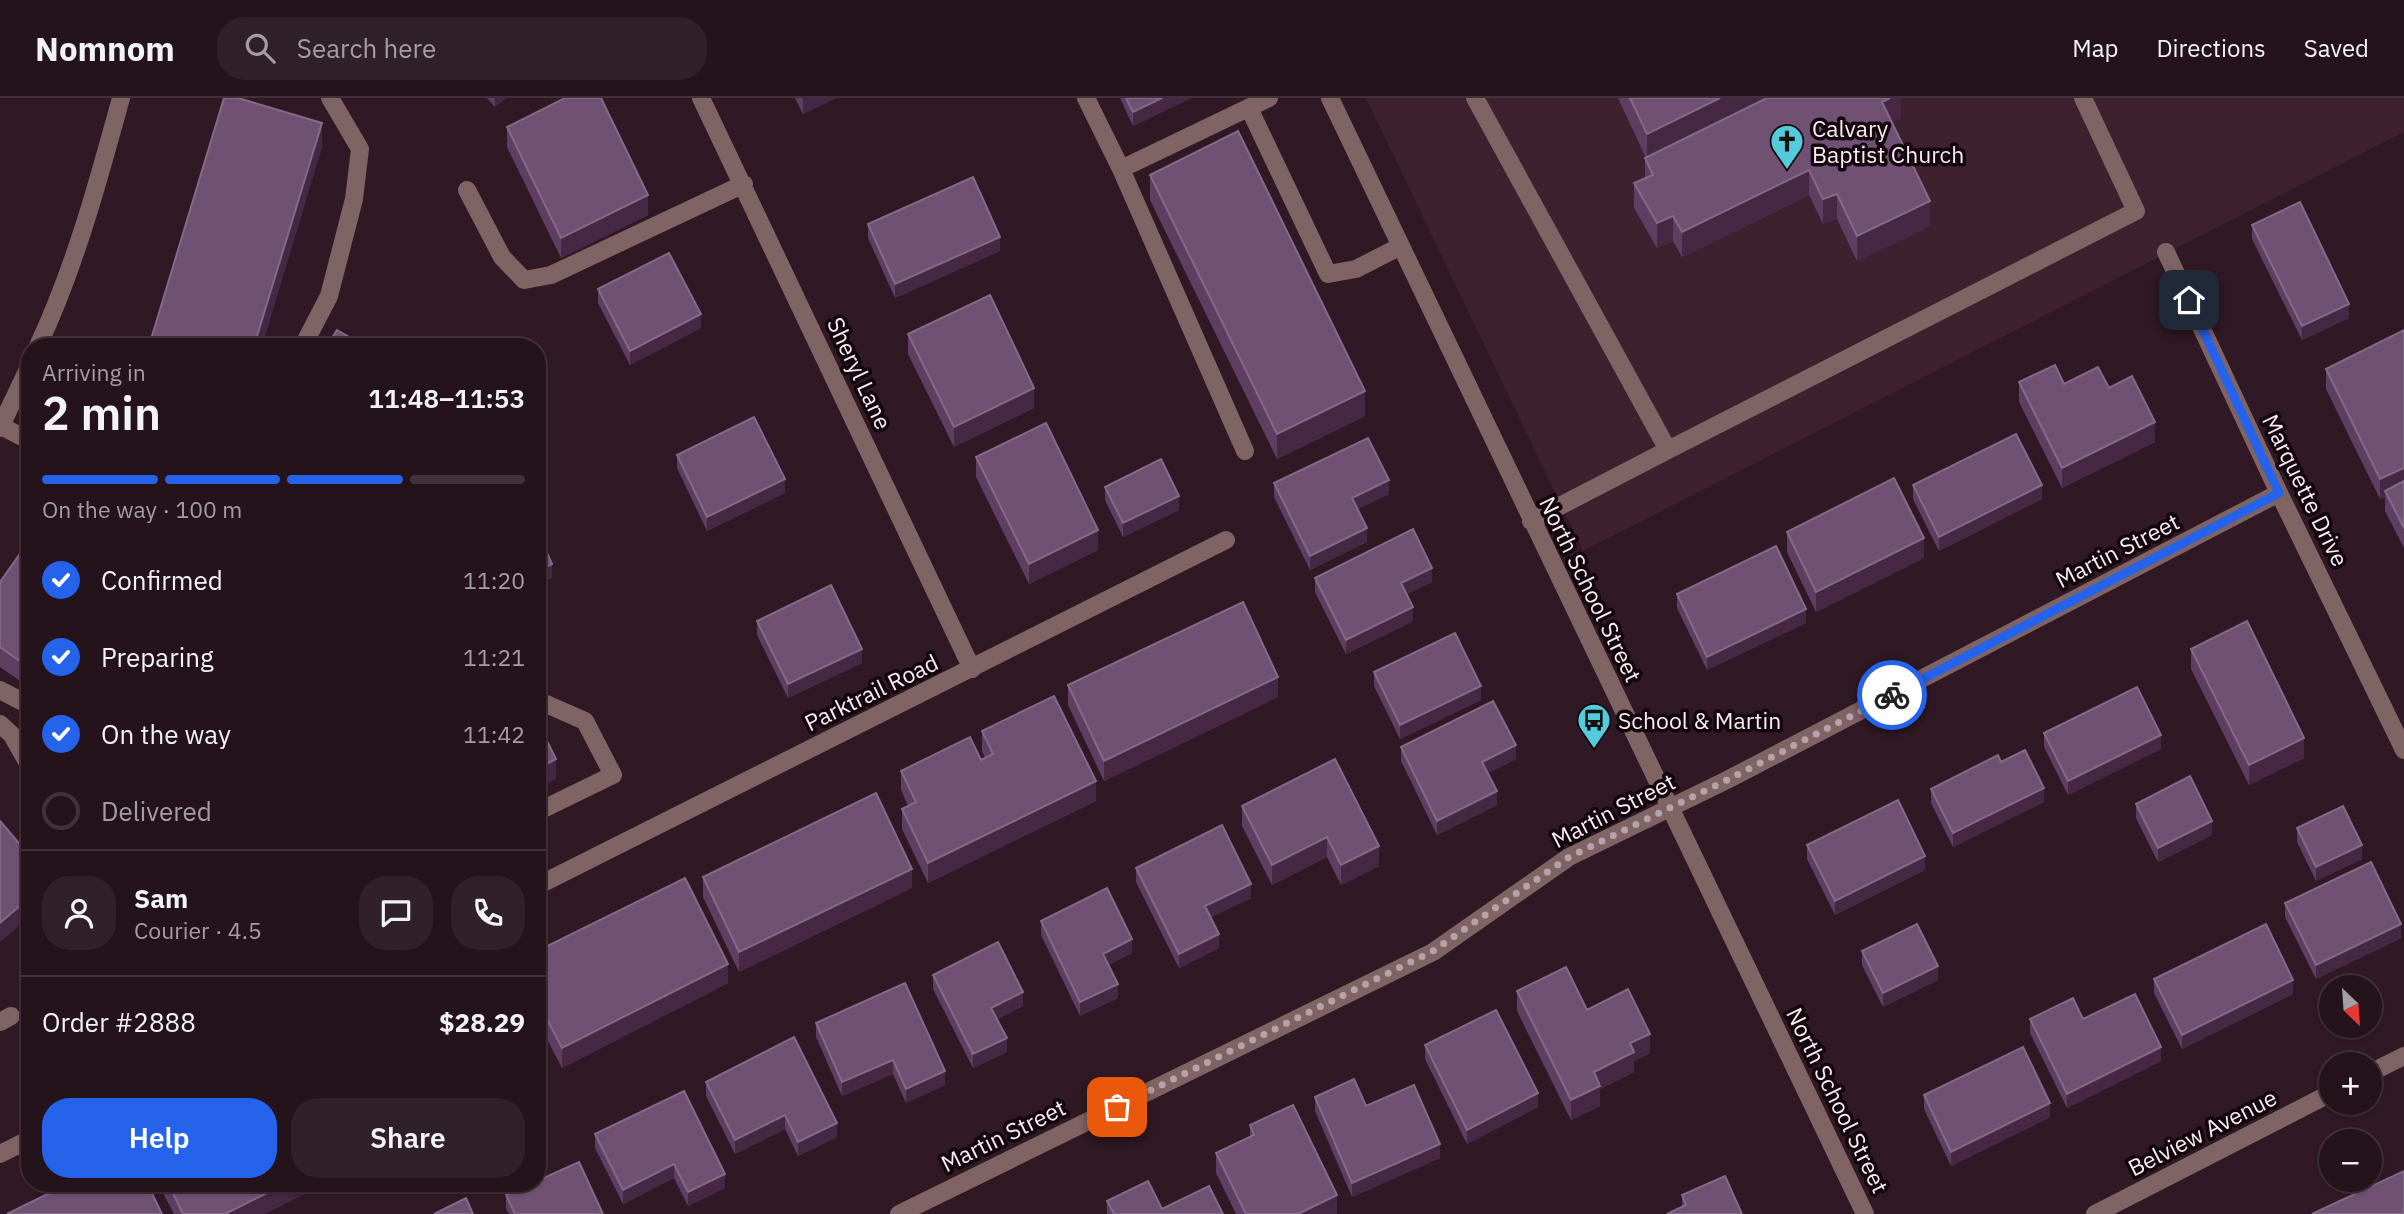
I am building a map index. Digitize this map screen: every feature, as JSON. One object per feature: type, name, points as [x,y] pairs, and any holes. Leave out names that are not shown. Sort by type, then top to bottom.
[{"type":"street","points":[[41,338],[68,275],[121,98]]},
{"type":"street","points":[[307,338],[329,296],[354,200],[360,149],[330,98]]},
{"type":"street","name":"Sheryl Lane","points":[[701,98],[972,669]]},
{"type":"street","points":[[1086,98],[1121,169],[1245,451]]},
{"type":"street","points":[[1121,169],[1269,98]]},
{"type":"street","name":"North School Street","points":[[1330,98],[1865,1214]]},
{"type":"street","points":[[1475,98],[1668,450]]},
{"type":"street","points":[[1531,521],[2136,211],[2083,98]]},
{"type":"street","points":[[1249,108],[1328,274],[1356,269],[1401,246]]},
{"type":"street","points":[[467,190],[502,257],[524,280],[551,275],[744,184]]},
{"type":"street","name":"Marquette Drive","points":[[2166,252],[2404,750]]},
{"type":"street","points":[[21,384],[1,427],[21,437]]},
{"type":"street","name":"Martin Street","points":[[899,1214],[1433,951],[1569,857],[1669,809],[2279,493]]},
{"type":"street","name":"Parktrail Road","points":[[546,882],[1226,540]]},
{"type":"street","points":[[0,690],[21,701]]},
{"type":"street","points":[[546,704],[585,721],[613,775],[546,808]]},
{"type":"street","points":[[0,724],[12,735],[21,751]]},
{"type":"street","points":[[2382,1067],[2404,1056]]},
{"type":"street","name":"Belview Avenue","points":[[2095,1214],[2319,1099]]},
{"type":"street","points":[[0,1154],[21,1144]]},
{"type":"shaded area","points":[[1366,98],[2404,98],[2404,132],[1583,551]]},
{"type":"building","points":[[224,98],[238,98],[322,123],[256,338],[151,338]]},
{"type":"building","points":[[565,98],[601,98],[648,195],[561,238],[507,127]]},
{"type":"building","points":[[1126,98],[1162,98],[1133,112]]},
{"type":"building","points":[[1630,98],[1720,98],[1647,134]]},
{"type":"building","name":"Calvary Baptist Church","points":[[1767,98],[1890,98],[1882,102],[1930,201],[1857,236],[1837,194],[1823,199],[1809,170],[1682,232],[1673,216],[1657,223],[1634,183],[1653,175],[1645,158]]},
{"type":"building","points":[[1238,131],[1365,391],[1277,434],[1150,175]]},
{"type":"building","points":[[973,177],[1000,237],[895,284],[868,224]]},
{"type":"building","points":[[2300,202],[2349,304],[2302,326],[2252,225]]},
{"type":"building","points":[[669,253],[701,314],[630,351],[598,289]]},
{"type":"building","points":[[990,295],[1034,388],[954,427],[908,334]]},
{"type":"building","points":[[337,330],[351,338],[332,338]]},
{"type":"building","points":[[2404,330],[2404,468],[2380,479],[2326,369]]},
{"type":"building","points":[[2055,365],[2064,384],[2098,367],[2109,388],[2132,376],[2155,422],[2062,468],[2019,382]]},
{"type":"building","points":[[754,417],[785,479],[707,517],[677,455]]},
{"type":"building","points":[[1046,423],[1098,530],[1029,564],[976,457]]},
{"type":"building","points":[[2016,434],[2042,485],[1939,537],[1913,485]]},
{"type":"building","points":[[1368,438],[1389,480],[1352,498],[1367,528],[1310,556],[1274,483]]},
{"type":"building","points":[[1161,459],[1179,496],[1123,523],[1105,487]]},
{"type":"building","points":[[1894,478],[1924,538],[1816,592],[1787,532]]},
{"type":"building","points":[[2404,481],[2404,528],[2385,491]]},
{"type":"building","points":[[1413,529],[1432,568],[1401,583],[1413,607],[1346,640],[1315,578]]},
{"type":"building","points":[[1776,546],[1806,609],[1707,657],[1677,594]]},
{"type":"building","points":[[546,550],[552,564],[546,567]]},
{"type":"building","points":[[21,552],[21,662],[0,647],[0,582]]},
{"type":"building","points":[[831,585],[862,649],[788,684],[757,621]]},
{"type":"building","points":[[1243,602],[1278,677],[1104,761],[1068,685]]},
{"type":"building","points":[[2247,621],[2304,738],[2249,765],[2191,649]]},
{"type":"building","points":[[1455,633],[1481,686],[1400,725],[1374,672]]},
{"type":"building","points":[[2137,687],[2161,735],[2068,781],[2044,733]]},
{"type":"building","points":[[1054,696],[1096,781],[928,863],[902,809],[916,802],[901,771],[970,737],[981,760],[993,754],[982,731]]},
{"type":"building","points":[[1493,701],[1516,745],[1482,762],[1497,791],[1437,821],[1401,747]]},
{"type":"building","points":[[546,739],[556,759],[546,764]]},
{"type":"building","points":[[2025,750],[2044,788],[1953,833],[1931,789],[1998,755],[2001,762]]},
{"type":"building","points":[[1335,759],[1379,846],[1341,865],[1327,837],[1272,865],[1242,806]]},
{"type":"building","points":[[2190,776],[2212,821],[2158,848],[2136,804]]},
{"type":"building","points":[[876,793],[912,869],[739,952],[703,877]]},
{"type":"building","points":[[1898,800],[1925,856],[1835,901],[1807,845]]},
{"type":"building","points":[[2343,806],[2362,845],[2316,867],[2297,828]]},
{"type":"building","points":[[0,821],[21,846],[21,905],[0,923]]},
{"type":"building","points":[[1222,825],[1251,884],[1205,906],[1219,934],[1179,954],[1136,868]]},
{"type":"building","points":[[2371,862],[2401,924],[2316,965],[2285,903]]},
{"type":"building","points":[[685,878],[728,964],[562,1048],[546,1017],[546,947]]},
{"type":"building","points":[[1107,888],[1132,939],[1103,954],[1118,984],[1080,1002],[1041,921]]},
{"type":"building","points":[[1917,924],[1938,966],[1883,993],[1862,951]]},
{"type":"building","points":[[2266,924],[2293,980],[2182,1035],[2154,979]]},
{"type":"building","points":[[998,942],[1023,992],[991,1008],[1007,1038],[973,1054],[933,975]]},
{"type":"building","points":[[1566,967],[1587,1010],[1628,989],[1650,1034],[1630,1043],[1634,1052],[1594,1072],[1600,1086],[1571,1100],[1517,991]]},
{"type":"building","points":[[905,983],[945,1071],[906,1089],[893,1060],[842,1082],[816,1023]]},
{"type":"building","points":[[2135,994],[2161,1047],[2067,1094],[2030,1019],[2073,998],[2083,1019]]},
{"type":"building","points":[[1496,1010],[1538,1093],[1467,1130],[1425,1045]]},
{"type":"building","points":[[794,1037],[837,1123],[798,1142],[785,1115],[735,1140],[706,1082]]},
{"type":"building","points":[[2023,1047],[2050,1103],[1951,1152],[1924,1095]]},
{"type":"building","points":[[1354,1079],[1366,1106],[1414,1085],[1440,1144],[1352,1183],[1315,1097]]},
{"type":"building","points":[[684,1091],[725,1174],[688,1192],[674,1164],[623,1190],[595,1134]]},
{"type":"building","points":[[1293,1105],[1337,1195],[1298,1214],[1246,1214],[1216,1153],[1254,1135],[1250,1125]]},
{"type":"building","points":[[579,1162],[603,1214],[515,1214],[506,1195],[513,1192],[546,1192],[546,1177]]},
{"type":"building","points":[[2404,1171],[2404,1214],[2312,1214],[2359,1192],[2382,1192],[2382,1181]]},
{"type":"building","points":[[1725,1176],[1742,1214],[1667,1214],[1686,1205],[1682,1195]]},
{"type":"building","points":[[1148,1181],[1162,1209],[1209,1186],[1223,1214],[1114,1214],[1107,1201]]},
{"type":"building","points":[[52,1192],[151,1192],[162,1214],[7,1214]]},
{"type":"building","points":[[172,1192],[269,1192],[225,1214],[183,1214]]},
{"type":"building","points":[[466,1198],[473,1214],[434,1214]]},
{"type":"way so far","points":[[1117,1107],[1433,951],[1569,857],[1892,695]]},
{"type":"place","name":"Calvary Baptist Church","points":[[1787,171]]},
{"type":"place","name":"School & Martin","points":[[1594,750]]},
{"type":"route","points":[[1892,695],[2279,493],[2189,300]]}]
